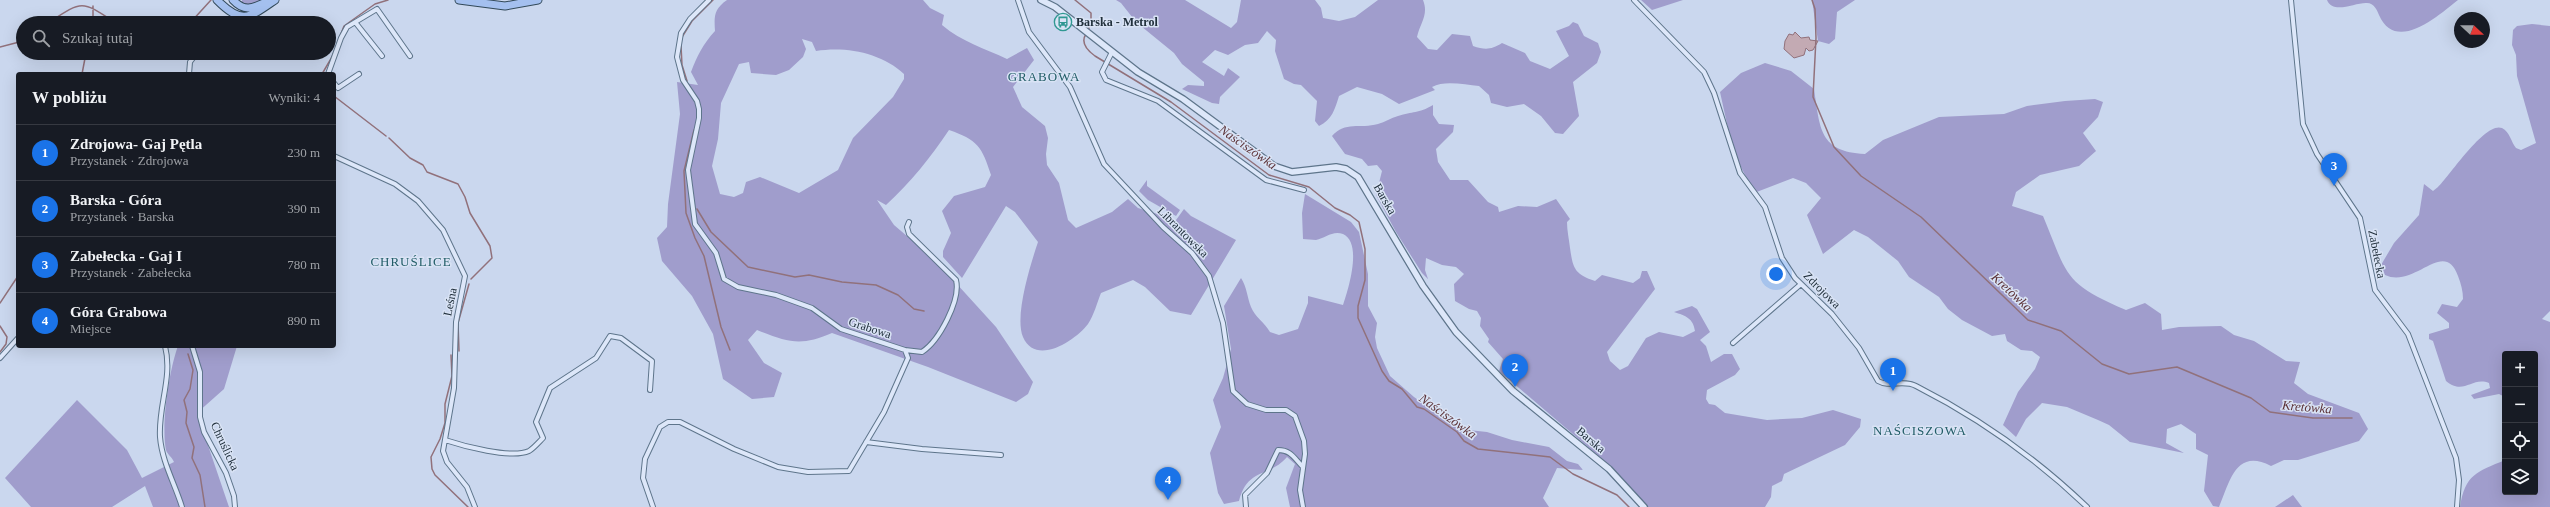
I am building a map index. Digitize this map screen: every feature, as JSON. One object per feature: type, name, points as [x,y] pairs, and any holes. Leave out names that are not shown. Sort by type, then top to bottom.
[{"type":"main road","points":[[218,0],[232,16]]},
{"type":"main road","points":[[235,2],[244,9],[253,8],[270,0]]},
{"type":"main road","points":[[250,16],[275,0]]},
{"type":"main road","points":[[460,0],[505,6],[538,0]]},
{"type":"main road","points":[[239,16],[244,9]]},
{"type":"street","name":"Grabowa","points":[[709,0],[690,18],[681,33],[677,57],[683,80],[699,109],[699,118],[688,170],[695,224],[716,253],[724,279],[738,287],[776,295],[812,308],[841,329],[905,350],[922,352],[932,344],[951,312],[957,292],[956,280],[909,234],[907,227],[909,222]]},
{"type":"street","name":"Librantowska","points":[[1018,0],[1029,32],[1070,87],[1104,164],[1163,227],[1192,253],[1209,276],[1223,323],[1230,384],[1233,391],[1247,404],[1266,410],[1286,410],[1296,416],[1304,441],[1300,490],[1303,507]]},
{"type":"street","name":"Barska","points":[[1041,0],[1055,7],[1145,77],[1183,99],[1274,166],[1292,172],[1336,167],[1346,169],[1358,177],[1423,286],[1465,343],[1513,391],[1609,469],[1644,507]]},
{"type":"street","name":"Zdrojowa","points":[[1634,0],[1704,72],[1714,93],[1740,173],[1765,207],[1782,258],[1801,284],[1832,314],[1859,348],[1878,381],[1884,384],[1909,383],[1978,421],[2034,460],[2087,507]]},
{"type":"street","name":"Zabełecka","points":[[2291,0],[2303,124],[2317,154],[2360,218],[2375,290],[2408,334],[2456,458],[2460,480],[2458,507]]},
{"type":"street","points":[[336,52],[347,27],[377,9],[410,56]]},
{"type":"street","points":[[356,22],[382,56]]},
{"type":"street","points":[[1112,52],[1102,72],[1106,80],[1158,101],[1266,180],[1304,190]]},
{"type":"street","points":[[189,72],[192,60]]},
{"type":"street","points":[[329,72],[333,60]]},
{"type":"street","points":[[336,86],[338,88],[359,74]]},
{"type":"street","name":"Leśna","points":[[336,157],[395,184],[418,201],[443,230],[465,276],[456,322],[454,388],[443,451],[447,462],[467,487],[475,507]]},
{"type":"street","points":[[1733,343],[1801,284]]},
{"type":"street","points":[[445,440],[464,446],[520,454],[531,450],[543,438],[536,422],[550,388],[596,358],[610,336],[621,338],[652,361],[650,390]]},
{"type":"street","points":[[0,358],[16,340]]},
{"type":"street","points":[[165,348],[168,370],[160,422],[160,438],[163,456],[182,507]]},
{"type":"street","name":"Chruślicka","points":[[193,348],[200,372],[200,416],[204,432],[226,472],[234,496],[235,507]]},
{"type":"street","points":[[653,507],[643,478],[645,459],[660,427],[668,422],[680,422],[734,449],[778,467],[808,472],[849,471],[884,412],[903,371],[908,358],[905,350]]},
{"type":"street","points":[[866,442],[922,449],[1001,455]]},
{"type":"street","points":[[1246,507],[1245,495],[1266,473],[1278,450],[1286,450],[1292,454],[1303,467]]},
{"type":"shaded area","points":[[242,0],[263,0],[250,5],[242,3]]},
{"type":"shaded area","points":[[727,0],[923,0],[930,8],[944,15],[942,25],[957,36],[973,44],[1007,59],[1027,48],[1034,60],[1013,87],[1022,107],[1045,126],[1048,138],[1046,154],[1047,165],[1059,183],[1068,220],[1076,228],[1112,212],[1128,199],[1138,208],[1164,216],[1171,227],[1184,209],[1191,216],[1236,240],[1191,315],[1170,311],[1145,287],[1133,280],[1101,293],[1094,313],[1088,324],[1075,337],[1056,348],[1037,350],[1029,346],[1023,337],[1021,316],[1024,290],[1038,242],[1015,212],[1006,206],[962,278],[943,257],[943,251],[951,233],[942,211],[954,196],[985,187],[991,175],[985,158],[978,146],[967,137],[949,130],[920,169],[895,197],[886,205],[877,200],[894,225],[935,260],[996,327],[1033,382],[1028,394],[1016,402],[928,367],[832,333],[811,340],[794,341],[777,338],[757,330],[748,340],[764,363],[782,373],[774,397],[752,399],[723,379],[713,334],[692,296],[662,261],[657,238],[667,227],[668,204],[680,114],[677,82],[698,85],[691,72],[701,50],[715,31],[716,13]],"holes":[[[802,39],[812,42],[816,51],[851,51],[874,56],[895,67],[904,74],[904,79],[893,97],[853,138],[838,170],[799,193],[760,177],[746,182],[743,193],[734,197],[720,194],[712,166],[718,139],[721,103],[739,64],[749,62],[751,73],[776,75],[789,70],[803,57],[806,49]]]},
{"type":"shaded area","points":[[1116,0],[1185,0],[1231,28],[1237,22],[1241,0],[1315,0],[1321,8],[1323,18],[1339,21],[1355,17],[1378,0],[1423,0],[1425,5],[1425,15],[1417,37],[1428,49],[1437,50],[1452,34],[1470,36],[1473,46],[1488,49],[1502,43],[1525,53],[1530,61],[1550,69],[1569,56],[1556,31],[1569,26],[1573,22],[1578,24],[1584,36],[1598,43],[1601,52],[1597,63],[1573,82],[1579,116],[1563,134],[1555,133],[1541,116],[1524,104],[1507,107],[1491,103],[1489,95],[1479,86],[1455,84],[1437,85],[1432,87],[1435,90],[1399,104],[1382,94],[1357,87],[1339,96],[1330,117],[1319,126],[1315,121],[1317,101],[1301,85],[1294,84],[1284,79],[1275,51],[1276,40],[1267,31],[1258,43],[1245,45],[1228,55],[1215,50],[1202,62],[1224,76],[1228,68],[1240,77],[1220,97],[1219,104],[1212,103],[1182,89],[1188,85],[1204,86],[1204,82],[1182,64],[1174,53],[1136,22],[1121,3]]},
{"type":"shaded area","points":[[1641,0],[1683,0],[1652,10]]},
{"type":"shaded area","points":[[1812,0],[1855,0],[1837,12],[1835,39],[1829,44],[1818,41]]},
{"type":"shaded area","points":[[2327,0],[2458,0],[2429,22],[2418,28],[2406,31],[2396,31],[2386,26],[2372,4],[2362,3],[2345,7],[2334,7]]},
{"type":"shaded area","points":[[2532,24],[2550,26],[2550,311],[2542,319],[2550,322],[2550,507],[2460,507],[2465,487],[2469,481],[2480,471],[2502,461],[2502,495],[2538,495],[2538,351],[2502,351],[2502,396],[2499,394],[2474,399],[2471,395],[2490,388],[2489,383],[2478,382],[2458,387],[2446,381],[2433,341],[2429,339],[2429,334],[2449,328],[2449,323],[2437,313],[2442,304],[2457,307],[2463,299],[2460,282],[2452,265],[2445,261],[2437,262],[2407,276],[2396,277],[2385,275],[2381,265],[2394,243],[2419,215],[2424,184],[2433,191],[2438,187],[2468,151],[2486,133],[2495,128],[2502,128],[2507,132],[2516,148],[2521,150],[2536,143],[2517,76],[2516,55],[2512,45],[2513,30],[2517,26]]},
{"type":"shaded area","points":[[1795,32],[1801,38],[1809,37],[1810,40],[1818,41],[1813,50],[1809,51],[1806,48],[1804,55],[1794,58],[1784,49],[1785,41],[1789,34],[1793,35]]},
{"type":"shaded area","points":[[1765,63],[1791,71],[1814,89],[1821,126],[1824,135],[1830,143],[1838,148],[1850,152],[1865,154],[1883,140],[1939,117],[2004,114],[2027,106],[2065,101],[2095,99],[2103,102],[2098,117],[2083,133],[2096,151],[2079,166],[2040,175],[2016,192],[2012,206],[2043,216],[2058,252],[2070,275],[2090,292],[2105,301],[2126,310],[2145,303],[2161,314],[2162,330],[2179,327],[2221,326],[2234,335],[2254,341],[2286,361],[2300,362],[2294,383],[2308,394],[2359,413],[2368,429],[2359,441],[2298,460],[2284,460],[2271,466],[2250,461],[2242,464],[2231,478],[2219,507],[2213,506],[2204,491],[2208,455],[2196,449],[2196,434],[2181,424],[2167,429],[2166,443],[2184,453],[2130,442],[2109,425],[2098,420],[2067,407],[2042,403],[2026,419],[2016,437],[2003,425],[2018,392],[2035,369],[2040,357],[2032,351],[2021,350],[2007,341],[2005,334],[1992,336],[1962,320],[1948,309],[1939,297],[1909,277],[1898,261],[1868,237],[1854,230],[1823,254],[1807,215],[1821,198],[1806,183],[1793,178],[1754,193],[1733,151],[1720,92],[1741,73]]},
{"type":"shaded area","points":[[1433,105],[1433,115],[1439,124],[1454,125],[1453,132],[1436,149],[1438,162],[1450,180],[1468,180],[1488,202],[1498,207],[1499,212],[1518,206],[1537,207],[1556,199],[1570,219],[1567,222],[1567,229],[1571,255],[1576,269],[1583,276],[1595,281],[1602,275],[1633,283],[1640,278],[1642,271],[1647,271],[1655,289],[1607,352],[1610,361],[1620,370],[1628,366],[1646,338],[1659,332],[1683,337],[1695,331],[1691,320],[1674,312],[1692,306],[1697,309],[1710,332],[1700,340],[1706,346],[1711,362],[1724,354],[1732,354],[1740,369],[1735,375],[1707,390],[1706,399],[1709,404],[1715,405],[1725,413],[1767,420],[1802,418],[1833,410],[1861,419],[1860,427],[1845,445],[1784,474],[1782,481],[1772,486],[1771,497],[1765,507],[1648,507],[1608,464],[1499,371],[1503,359],[1488,342],[1489,339],[1480,326],[1481,318],[1477,311],[1469,309],[1455,301],[1454,284],[1464,274],[1456,267],[1442,265],[1426,258],[1425,270],[1428,279],[1422,273],[1396,232],[1376,195],[1382,171],[1377,165],[1368,166],[1362,159],[1345,154],[1332,136],[1342,128],[1378,124],[1403,114],[1423,110]]},
{"type":"shaded area","points":[[1147,180],[1147,186],[1180,210],[1176,216],[1148,200],[1139,191]]},
{"type":"shaded area","points":[[1305,194],[1351,222],[1359,232],[1368,274],[1368,306],[1377,323],[1375,337],[1377,348],[1390,376],[1414,397],[1459,429],[1487,432],[1512,440],[1549,447],[1567,461],[1578,464],[1583,470],[1557,468],[1543,498],[1549,507],[1290,507],[1286,488],[1295,464],[1287,457],[1280,464],[1253,478],[1243,490],[1239,501],[1224,504],[1218,493],[1210,453],[1221,427],[1213,400],[1223,378],[1231,349],[1224,306],[1241,278],[1255,314],[1270,332],[1279,335],[1298,329],[1308,303],[1308,296],[1343,305],[1348,289],[1353,256],[1349,239],[1343,234],[1336,233],[1316,240],[1303,239],[1302,213]]},
{"type":"shaded area","points":[[177,348],[236,348],[224,389],[197,413],[229,507],[153,507],[145,486],[112,507],[31,507],[5,478],[77,400],[127,450],[142,478],[174,462],[166,450],[164,427],[169,383]]},
{"type":"shaded area","points":[[2293,495],[2302,507],[2275,507]]},
{"type":"waterway","points":[[196,16],[211,0]]},
{"type":"waterway","points":[[336,47],[344,26],[375,4],[388,0]]},
{"type":"waterway","points":[[682,37],[692,21],[713,0]]},
{"type":"waterway","name":"Naściszówka","points":[[1075,0],[1091,13],[1091,22],[1088,31]]},
{"type":"waterway","name":"Kretówka","points":[[1812,0],[1815,9],[1816,38],[1813,97],[1834,147],[1861,176],[1921,217],[2028,320],[2061,331],[2102,364],[2129,374],[2177,367],[2251,398],[2270,412],[2313,418],[2352,418]]},
{"type":"waterway","points":[[59,16],[68,10],[82,6],[96,10],[105,16]]},
{"type":"waterway","points":[[93,6],[93,16]]},
{"type":"waterway","name":"Naściszówka","points":[[1086,34],[1084,37],[1084,44],[1095,56],[1171,102],[1269,175],[1309,187],[1335,208],[1350,215],[1359,222],[1365,249],[1365,280],[1358,306],[1358,318],[1382,371],[1389,381],[1402,389],[1417,407],[1424,409],[1457,432],[1464,441],[1478,449],[1550,457],[1573,474],[1617,495],[1629,507]]},
{"type":"waterway","points":[[0,47],[16,43]]},
{"type":"waterway","points":[[681,46],[682,65],[687,81]]},
{"type":"waterway","points":[[82,72],[85,60]]},
{"type":"waterway","points":[[323,72],[330,60]]},
{"type":"waterway","points":[[336,98],[386,136]]},
{"type":"waterway","points":[[694,130],[684,171],[686,213],[695,238],[704,256],[721,327],[730,350]]},
{"type":"waterway","points":[[389,138],[410,158],[423,165],[427,172],[458,184],[465,197],[470,213],[490,246],[492,258],[471,279]]},
{"type":"waterway","points":[[697,209],[711,232],[748,267],[795,277],[809,275],[842,282],[876,285],[898,295],[914,309],[924,311]]},
{"type":"waterway","points":[[0,303],[16,279]]},
{"type":"waterway","points":[[459,351],[458,323],[469,284]]},
{"type":"waterway","points":[[0,326],[7,337],[6,344],[0,352]]},
{"type":"waterway","points":[[188,354],[193,370],[190,389],[184,400],[187,412],[186,423],[194,447],[192,458],[200,475],[205,507]]},
{"type":"waterway","points":[[451,355],[452,376],[445,404],[445,423],[440,439],[431,457],[432,469],[435,475],[468,507]]},
{"type":"place","name":"Barska - Metrol","points":[[1063,22]]},
{"type":"place","name":"Zabełecka - Gaj I","points":[[2334,186]]},
{"type":"place","name":"Barska - Góra","points":[[1515,387]]},
{"type":"place","name":"Zdrojowa- Gaj Pętla","points":[[1893,391]]},
{"type":"place","name":"Góra Grabowa","points":[[1168,500]]},
{"type":"district","name":"GRABOWA","points":[[1044,76]]},
{"type":"district","name":"CHRUŚLICE","points":[[411,261]]},
{"type":"district","name":"NAŚCISZOWA","points":[[1920,430]]}]
